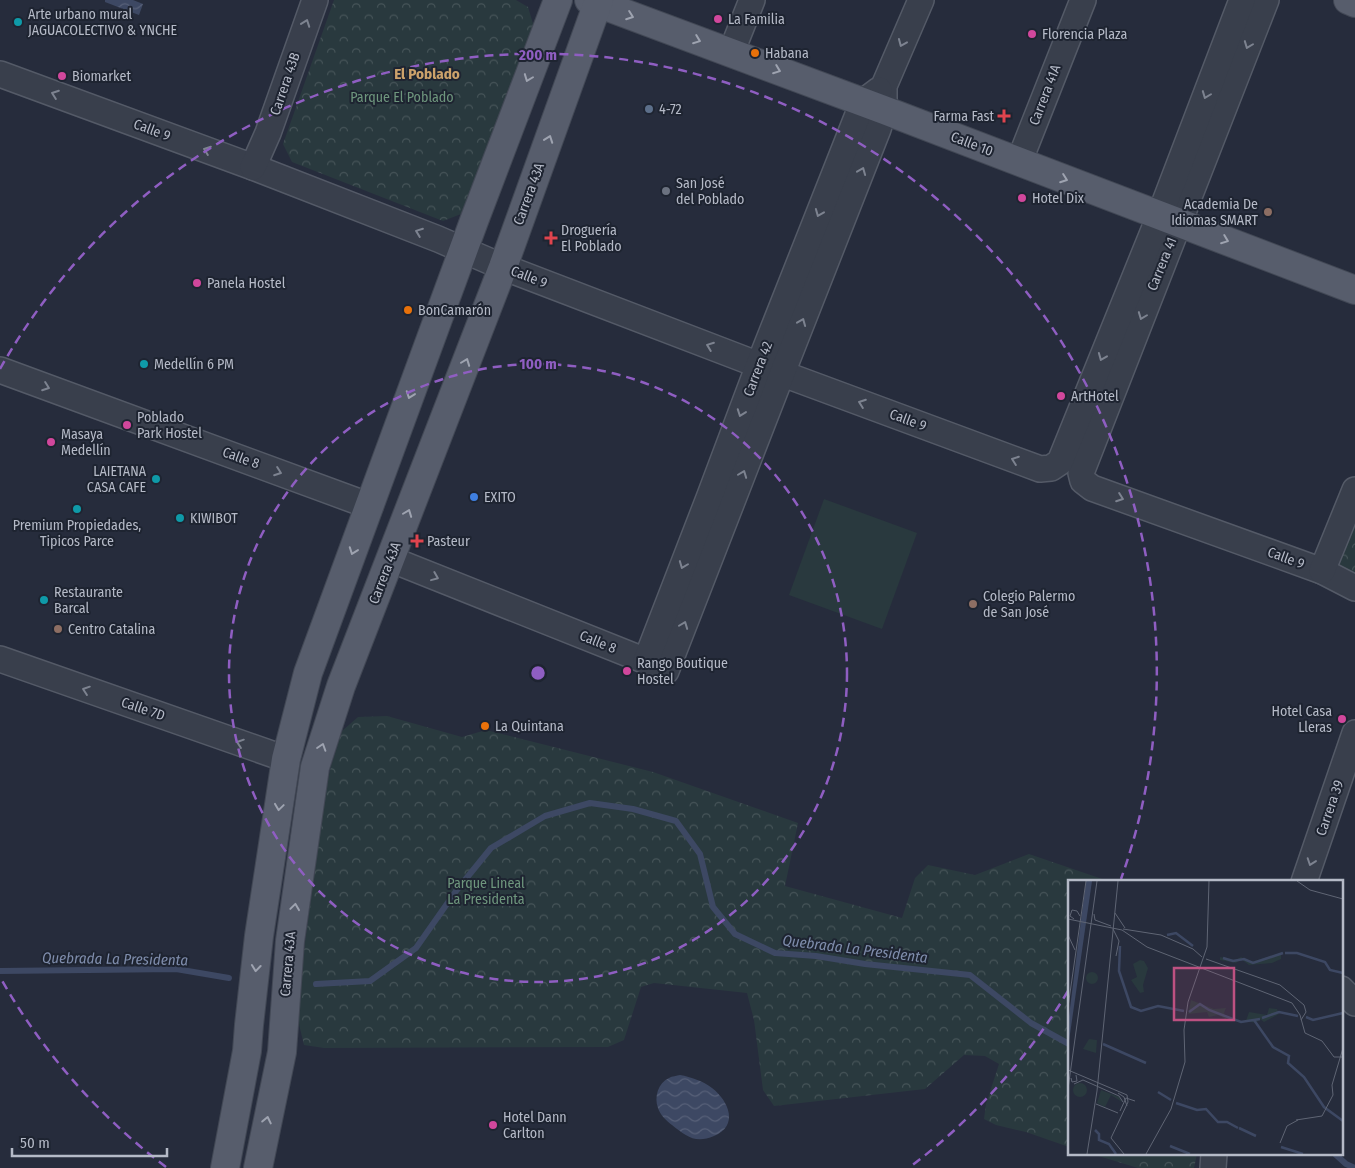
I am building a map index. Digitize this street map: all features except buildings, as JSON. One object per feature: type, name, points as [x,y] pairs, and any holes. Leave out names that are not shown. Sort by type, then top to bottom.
[{"type":"main road","points":[[225,1168],[248,1051],[260,936],[286,759],[308,673],[558,0]]},
{"type":"main road","points":[[1348,0],[1355,2]]},
{"type":"main road","name":"Calle 10","points":[[595,1],[731,53],[877,100],[1019,162],[1355,290]]},
{"type":"main road","name":"Carrera 43A","points":[[258,1168],[282,1052],[290,941],[315,768],[342,686],[503,267],[595,1]]},
{"type":"street","name":"Carrera 43B","points":[[253,167],[268,133],[315,0]]},
{"type":"street","points":[[731,53],[752,0]]},
{"type":"street","name":"Carrera 42","points":[[656,666],[709,498],[759,365],[921,0]]},
{"type":"street","name":"Carrera 41A","points":[[1019,162],[1082,0]]},
{"type":"street","name":"Carrera 41","points":[[1170,218],[1242,0]]},
{"type":"street","name":"Carrera 41","points":[[1068,473],[1170,218],[1266,0]]},
{"type":"street","name":"Calle 9","points":[[0,74],[253,167],[438,239],[503,267],[759,365],[1068,473],[1322,571],[1355,588]]},
{"type":"street","name":"Carrera 42","points":[[656,666],[782,373],[875,138],[877,100]]},
{"type":"street","name":"Calle 8","points":[[0,370],[370,506]]},
{"type":"street","points":[[1322,571],[1355,490]]},
{"type":"street","name":"Calle 8","points":[[390,559],[656,666]]},
{"type":"street","name":"Calle 7D","points":[[0,658],[286,759]]},
{"type":"street","name":"Carrera 39","points":[[1305,880],[1355,734]]},
{"type":"street","points":[[1342,991],[1355,1003]]},
{"type":"green space","name":"Parque El Poblado","points":[[334,0],[516,0],[528,7],[534,27],[461,214],[443,221],[292,162],[283,144]]},
{"type":"green space","points":[[824,499],[917,533],[882,629],[789,595]]},
{"type":"green space","points":[[1355,517],[1355,579],[1340,570],[1338,563]]},
{"type":"green space","name":"Parque Lineal La Presidenta","points":[[387,716],[462,737],[486,730],[653,772],[798,823],[785,886],[902,918],[915,878],[928,865],[975,875],[1029,854],[1105,880],[1068,880],[1068,1147],[1026,1132],[996,1125],[984,1119],[986,1104],[999,1064],[985,1056],[964,1055],[925,1089],[774,1106],[763,1090],[754,1020],[747,993],[654,983],[641,987],[624,1040],[608,1047],[324,1048],[304,1045],[297,1016],[301,972],[325,795],[331,766],[342,731],[358,717]]},
{"type":"green space","points":[[1099,1156],[1197,1156],[1194,1168],[1138,1168]]},
{"type":"water","points":[[105,0],[133,0],[143,4],[139,15],[105,2]]},
{"type":"water","points":[[680,1075],[705,1083],[718,1093],[727,1106],[729,1113],[727,1126],[722,1132],[707,1138],[691,1138],[668,1122],[662,1115],[656,1099],[658,1091],[665,1080]]},
{"type":"waterway","name":"Quebrada La Presidenta","points":[[316,984],[370,981],[416,948],[456,891],[491,848],[545,816],[590,803],[633,809],[676,821],[700,854],[713,907],[735,934],[775,953],[816,956],[865,964],[970,975],[1031,1023],[1068,1043]]},
{"type":"waterway","name":"Quebrada La Presidenta","points":[[0,971],[176,969],[229,978]]},
{"type":"waterway","name":"Quebrada La Presidenta","points":[[1337,1156],[1346,1164],[1355,1168]]},
{"type":"place","name":"La Familia","points":[[718,19]]},
{"type":"place","name":"Arte urbano mural JAGUACOLECTIVO & YNCHE","points":[[18,22]]},
{"type":"place","name":"Florencia Plaza","points":[[1032,34]]},
{"type":"place","name":"Habana","points":[[755,53]]},
{"type":"place","name":"Biomarket","points":[[62,76]]},
{"type":"place","name":"4-72","points":[[649,109]]},
{"type":"place","name":"Farma Fast","points":[[1004,116]]},
{"type":"place","name":"San José del Poblado","points":[[666,191]]},
{"type":"place","name":"Hotel Dix","points":[[1022,198]]},
{"type":"place","name":"Academia De Idiomas SMART","points":[[1268,212]]},
{"type":"place","name":"Droguería El Poblado","points":[[551,238]]},
{"type":"place","name":"Panela Hostel","points":[[197,283]]},
{"type":"place","name":"BonCamarón","points":[[408,310]]},
{"type":"place","name":"Medellín 6 PM","points":[[144,364]]},
{"type":"place","name":"ArtHotel","points":[[1061,396]]},
{"type":"place","name":"Poblado Park Hostel","points":[[127,425]]},
{"type":"place","name":"Masaya Medellín","points":[[51,442]]},
{"type":"place","name":"LAIETANA CASA CAFE","points":[[156,479]]},
{"type":"place","name":"EXITO","points":[[474,497]]},
{"type":"place","name":"Premium Propiedades, Tipicos Parce","points":[[77,509]]},
{"type":"place","name":"KIWIBOT","points":[[180,518]]},
{"type":"place","name":"Pasteur","points":[[417,541]]},
{"type":"place","name":"Restaurante Barcal","points":[[44,600]]},
{"type":"place","name":"Colegio Palermo de San José","points":[[973,604]]},
{"type":"place","name":"Centro Catalina","points":[[58,629]]},
{"type":"place","name":"Rango Boutique Hostel","points":[[627,671]]},
{"type":"place","name":"Hotel Casa Lleras","points":[[1342,719]]},
{"type":"place","name":"La Quintana","points":[[485,726]]},
{"type":"place","name":"Hotel Dann Carlton","points":[[493,1125]]},
{"type":"district","name":"El Poblado","points":[[427,74]]}]
